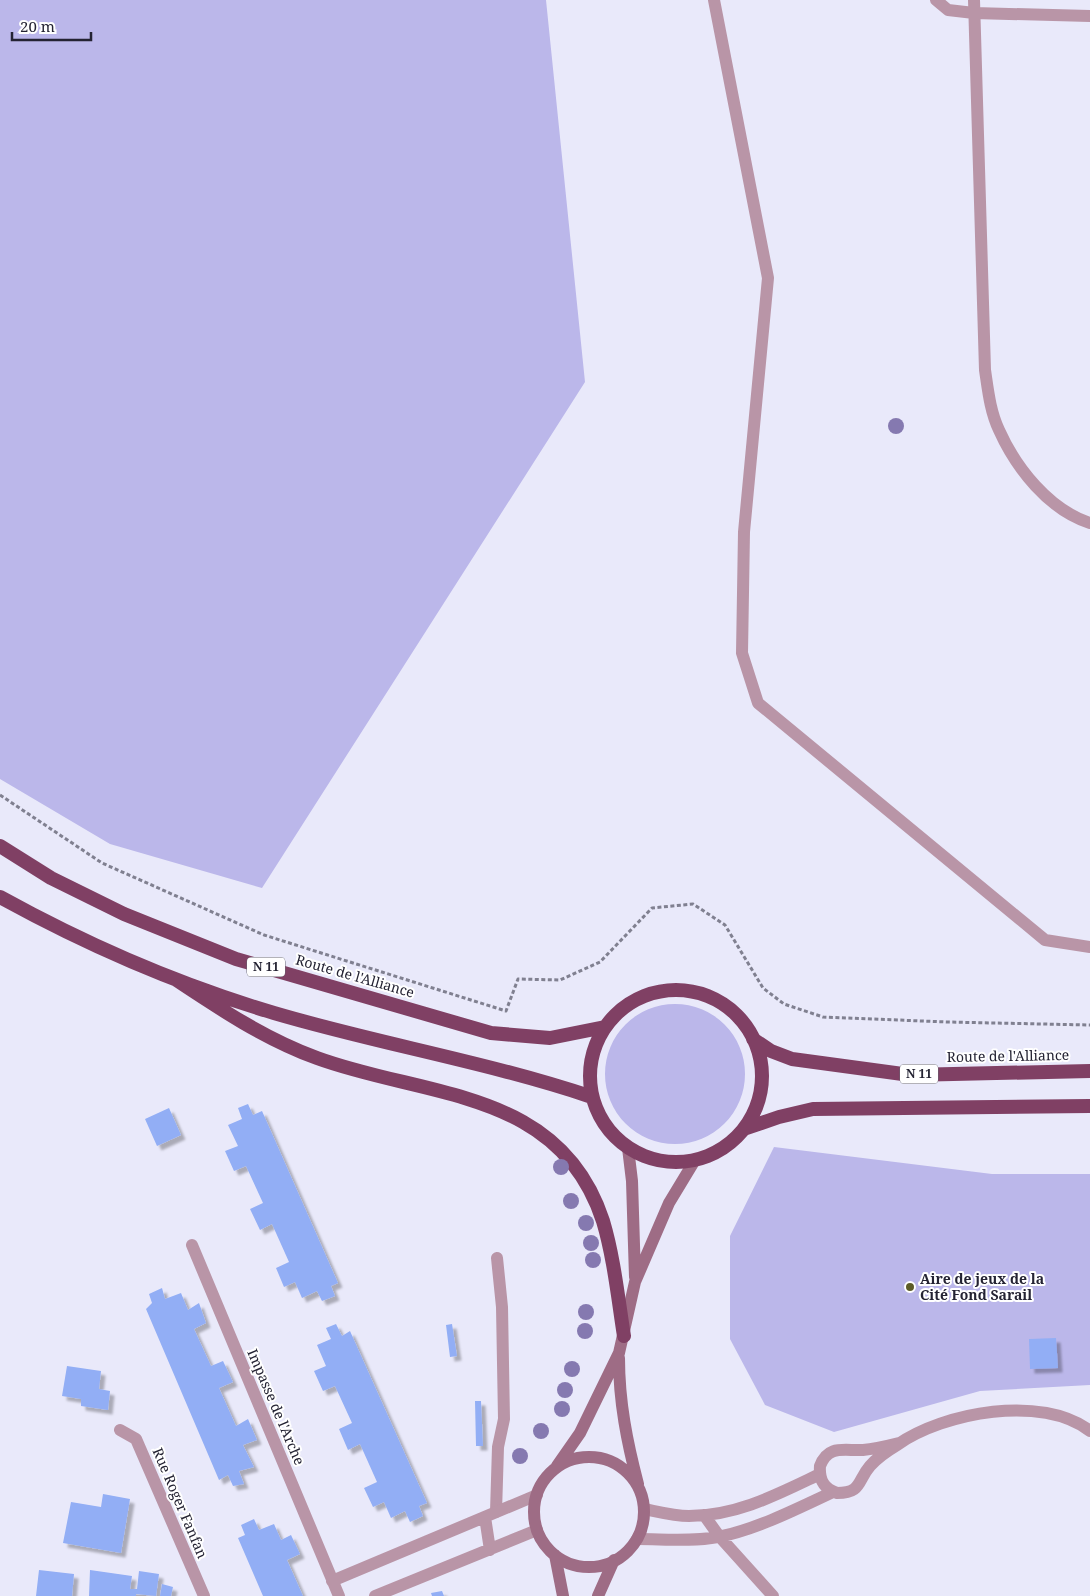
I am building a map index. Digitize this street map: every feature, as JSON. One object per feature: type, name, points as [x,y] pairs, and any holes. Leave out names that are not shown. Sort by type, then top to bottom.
[{"type":"highway","name":"Route de l'Alliance","points":[[0,846],[51,878],[124,914],[236,959],[491,1033],[550,1038],[605,1027]]},
{"type":"highway","points":[[0,897],[116,955],[175,979],[274,1013],[545,1082],[592,1097]]},
{"type":"highway","points":[[175,979],[231,1016],[290,1047],[317,1058],[370,1074],[489,1106],[523,1120],[550,1139],[571,1161],[584,1180],[602,1220],[624,1336]]},
{"type":"highway","points":[[671,989],[693,991],[714,998],[732,1010],[747,1027],[753,1039],[762,1068],[761,1090],[754,1111],[744,1130],[729,1144],[710,1156],[695,1160],[668,1162],[648,1158],[628,1148],[612,1135],[592,1097],[590,1076],[592,1055],[605,1027],[613,1016],[630,1002],[650,993],[671,989]]},
{"type":"highway","name":"Route de l'Alliance","points":[[753,1039],[771,1051],[792,1060],[910,1075],[1090,1071]]},
{"type":"highway","points":[[744,1130],[779,1117],[813,1109],[1090,1106]]},
{"type":"main road","points":[[628,1148],[632,1181],[635,1282]]},
{"type":"main road","points":[[555,1469],[580,1433],[619,1353],[635,1282],[669,1203],[695,1160]]},
{"type":"main road","points":[[619,1353],[619,1391],[623,1420],[640,1491],[644,1509],[643,1522],[637,1539],[632,1547],[614,1560],[593,1567],[583,1567],[562,1561],[555,1555],[540,1538],[534,1523],[537,1496],[548,1474],[563,1463],[580,1457],[599,1458],[616,1464],[630,1476],[640,1491]]},
{"type":"main road","points":[[555,1555],[563,1596]]},
{"type":"main road","points":[[598,1596],[614,1560]]},
{"type":"street","points":[[714,0],[768,278],[744,542],[742,654],[758,703],[1045,940],[1090,947]]},
{"type":"street","points":[[936,0],[948,10],[974,6],[1090,16]]},
{"type":"street","points":[[974,6],[985,370],[988,395],[998,429],[1016,460],[1055,504],[1068,513],[1090,523]]},
{"type":"street","name":"Impasse de l'Arche","points":[[192,1245],[339,1596]]},
{"type":"street","points":[[490,1550],[491,1515],[498,1447],[504,1419],[502,1307],[498,1258]]},
{"type":"street","points":[[899,1443],[863,1450],[836,1450],[826,1456],[820,1466],[820,1474],[825,1487],[833,1492],[846,1493],[854,1490],[861,1484],[864,1475],[874,1462],[899,1443],[926,1430],[985,1413],[1046,1412],[1066,1418],[1090,1431]]},
{"type":"street","name":"Rue Roger Fanfan","points":[[120,1430],[136,1439],[204,1596]]},
{"type":"street","points":[[848,1449],[861,1459],[864,1475]]},
{"type":"street","points":[[644,1509],[689,1516],[721,1514],[759,1502],[820,1474]]},
{"type":"street","points":[[637,1539],[677,1540],[719,1536],[783,1515],[833,1492]]},
{"type":"street","points":[[332,1581],[537,1496]]},
{"type":"street","points":[[704,1515],[719,1536],[773,1596]]},
{"type":"street","points":[[375,1596],[537,1530]]},
{"type":"path","points":[[0,795],[102,863],[264,935],[506,1011],[518,979],[560,980],[600,962],[652,908],[692,904],[725,925],[763,988],[784,1004],[823,1017],[1090,1025]]},
{"type":"shaded area","points":[[0,0],[546,0],[585,382],[262,888],[110,844],[0,779]]},
{"type":"shaded area","points":[[675,1004],[702,1010],[714,1016],[724,1025],[733,1035],[739,1047],[745,1074],[739,1101],[733,1113],[724,1123],[714,1132],[702,1138],[675,1144],[648,1138],[636,1132],[626,1123],[617,1113],[611,1101],[605,1074],[611,1047],[617,1035],[626,1025],[636,1016],[648,1010]]},
{"type":"shaded area","name":"Aire de jeux de la Cité Fond Sarail","points":[[774,1147],[992,1174],[1090,1174],[1090,1385],[980,1391],[834,1432],[765,1405],[730,1339],[730,1236]]},
{"type":"building","points":[[248,1104],[253,1115],[262,1111],[338,1283],[331,1286],[335,1296],[322,1301],[317,1291],[302,1298],[295,1282],[284,1287],[276,1268],[289,1262],[272,1224],[260,1230],[250,1209],[263,1203],[246,1166],[234,1171],[225,1151],[238,1146],[228,1125],[242,1119],[238,1108]]},
{"type":"building","points":[[169,1108],[181,1135],[157,1146],[145,1119]]},
{"type":"building","points":[[162,1288],[165,1299],[181,1293],[188,1310],[199,1303],[206,1323],[194,1329],[211,1366],[223,1361],[233,1382],[219,1388],[236,1426],[248,1419],[257,1440],[243,1445],[254,1467],[239,1471],[244,1484],[233,1486],[228,1475],[219,1480],[146,1309],[152,1303],[149,1294]]},
{"type":"building","points":[[336,1324],[342,1336],[350,1331],[427,1503],[419,1506],[423,1516],[410,1522],[405,1511],[391,1518],[384,1502],[373,1507],[364,1488],[377,1482],[360,1444],[348,1450],[339,1429],[352,1423],[335,1386],[323,1391],[314,1371],[326,1366],[317,1345],[331,1339],[326,1328]]},
{"type":"building","points":[[452,1324],[457,1356],[450,1357],[446,1325]]},
{"type":"building","points":[[1056,1338],[1058,1368],[1030,1369],[1029,1339]]},
{"type":"building","points":[[67,1366],[101,1371],[99,1389],[110,1391],[108,1410],[81,1406],[81,1399],[62,1396]]},
{"type":"building","points":[[475,1401],[481,1401],[483,1446],[476,1446]]},
{"type":"building","points":[[103,1494],[130,1499],[121,1553],[63,1543],[71,1502],[101,1507]]},
{"type":"building","points":[[254,1519],[259,1530],[274,1524],[281,1540],[291,1535],[300,1554],[287,1560],[303,1596],[263,1596],[238,1538],[245,1535],[241,1525]]},
{"type":"building","points":[[39,1570],[74,1574],[72,1596],[36,1596]]},
{"type":"building","points":[[90,1570],[132,1576],[130,1589],[137,1589],[139,1571],[159,1574],[156,1596],[136,1594],[136,1596],[89,1596]]},
{"type":"building","points":[[162,1584],[173,1587],[171,1596],[160,1596]]},
{"type":"building","points":[[442,1591],[444,1596],[432,1596],[431,1593]]},
{"type":"place","name":"Aire de jeux de la Cité Fond Sarail","points":[[910,1287]]}]
